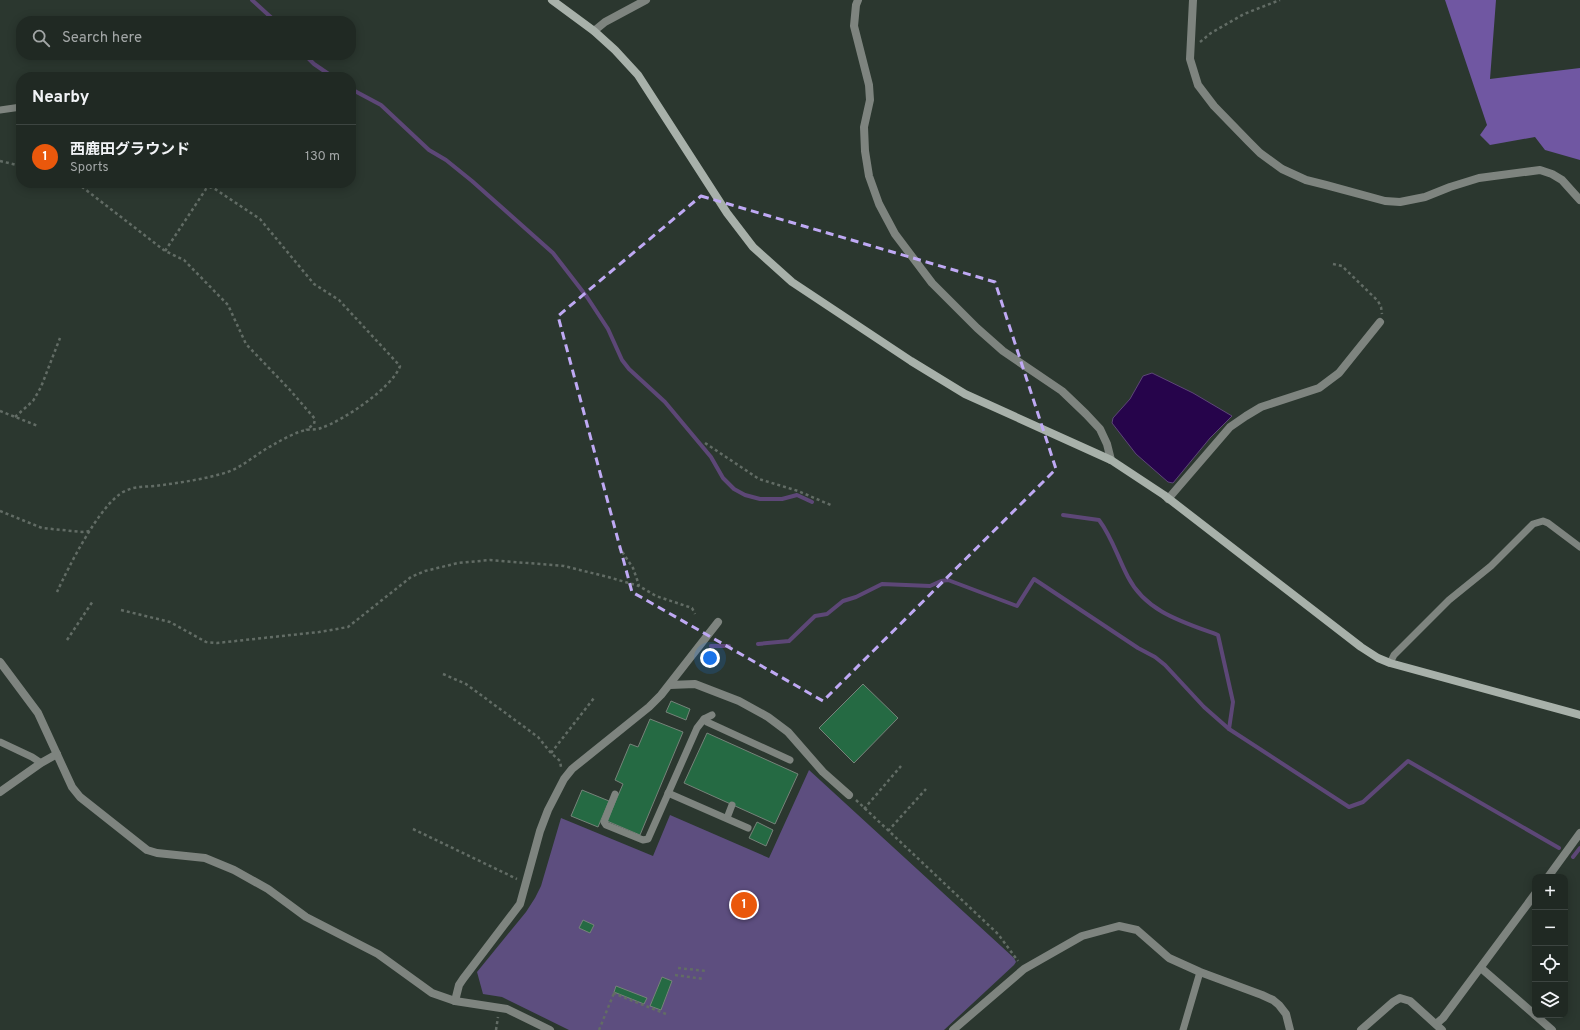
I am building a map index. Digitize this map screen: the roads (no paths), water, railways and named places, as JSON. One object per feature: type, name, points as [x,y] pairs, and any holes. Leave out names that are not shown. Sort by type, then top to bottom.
[{"type":"street","points":[[552,0],[594,31],[615,50],[638,75],[727,213],[753,247],[792,282],[911,361],[965,394],[1111,460],[1168,499],[1378,658],[1390,663],[1580,715]]},
{"type":"street","points":[[594,31],[605,22],[646,0]]},
{"type":"street","points":[[858,0],[855,11],[854,26],[870,93],[870,107],[864,127],[865,151],[869,176],[879,204],[895,234],[932,283],[977,328],[1003,351],[1062,391],[1086,414],[1100,429],[1107,444],[1111,460]]},
{"type":"street","points":[[1193,0],[1190,59],[1194,74],[1204,95],[1260,153],[1293,175],[1326,186],[1385,201],[1400,202],[1425,197],[1479,178],[1540,170],[1552,174],[1562,180],[1580,200]]},
{"type":"street","points":[[1168,499],[1230,427],[1260,407],[1319,388],[1339,373],[1380,322]]},
{"type":"street","points":[[455,1001],[463,978],[520,904],[540,831],[548,810],[564,779],[578,764],[649,707],[670,685],[718,622]]},
{"type":"street","points":[[0,662],[38,713],[72,787],[80,797],[147,850],[157,853],[205,858],[234,870],[268,889],[306,917],[378,954],[432,993],[455,1001],[507,1010],[550,1030]]},
{"type":"street","points":[[670,685],[694,684],[739,701],[768,716],[788,732],[823,772],[849,795]]},
{"type":"street","points":[[0,792],[41,763],[57,754]]},
{"type":"street","points":[[1550,874],[1580,833]]},
{"type":"street","points":[[1361,1030],[1393,1002],[1400,998],[1410,1001],[1439,1027],[1443,1018],[1532,898]]},
{"type":"street","points":[[953,1030],[1024,969],[1082,936],[1119,926],[1137,930],[1169,958],[1200,972],[1273,1000],[1280,1005],[1286,1014],[1290,1030]]},
{"type":"street","points":[[1480,968],[1532,1012]]},
{"type":"street","points":[[1538,1018],[1552,1030]]},
{"type":"lane","points":[[0,110],[16,108]]},
{"type":"lane","points":[[1390,663],[1394,655],[1449,600],[1491,566],[1533,524],[1543,521],[1548,523],[1580,547]]},
{"type":"lane","points":[[615,794],[604,822],[606,825],[643,840],[648,839],[697,728],[704,719],[712,715]]},
{"type":"lane","points":[[704,719],[707,722],[790,760]]},
{"type":"lane","points":[[0,742],[32,756],[41,763]]},
{"type":"lane","points":[[668,793],[748,828]]},
{"type":"lane","points":[[727,818],[732,805]]},
{"type":"lane","points":[[1184,1030],[1200,972]]},
{"type":"waterway","points":[[252,0],[270,16]]},
{"type":"waterway","points":[[310,60],[326,72]]},
{"type":"waterway","points":[[356,92],[381,105],[429,150],[446,160],[472,181],[553,253],[587,297],[608,329],[622,360],[629,369],[665,402],[711,457],[723,478],[734,489],[745,495],[760,499],[782,499],[797,495],[812,502]]},
{"type":"waterway","points":[[1063,515],[1099,520],[1111,540],[1128,577],[1145,599],[1155,607],[1179,620],[1218,635],[1233,702],[1229,729]]},
{"type":"waterway","points":[[758,644],[789,641],[815,616],[827,614],[843,601],[856,597],[882,584],[930,586],[941,581],[948,580],[1017,606],[1034,579],[1138,648],[1155,657],[1165,665],[1204,707],[1229,729],[1349,807],[1363,802],[1408,761],[1559,848]]},
{"type":"waterway","points":[[711,646],[729,646]]},
{"type":"waterway","points":[[1573,857],[1580,848]]},
{"type":"place","name":"西鹿田グラウンド","points":[[744,905]]}]
